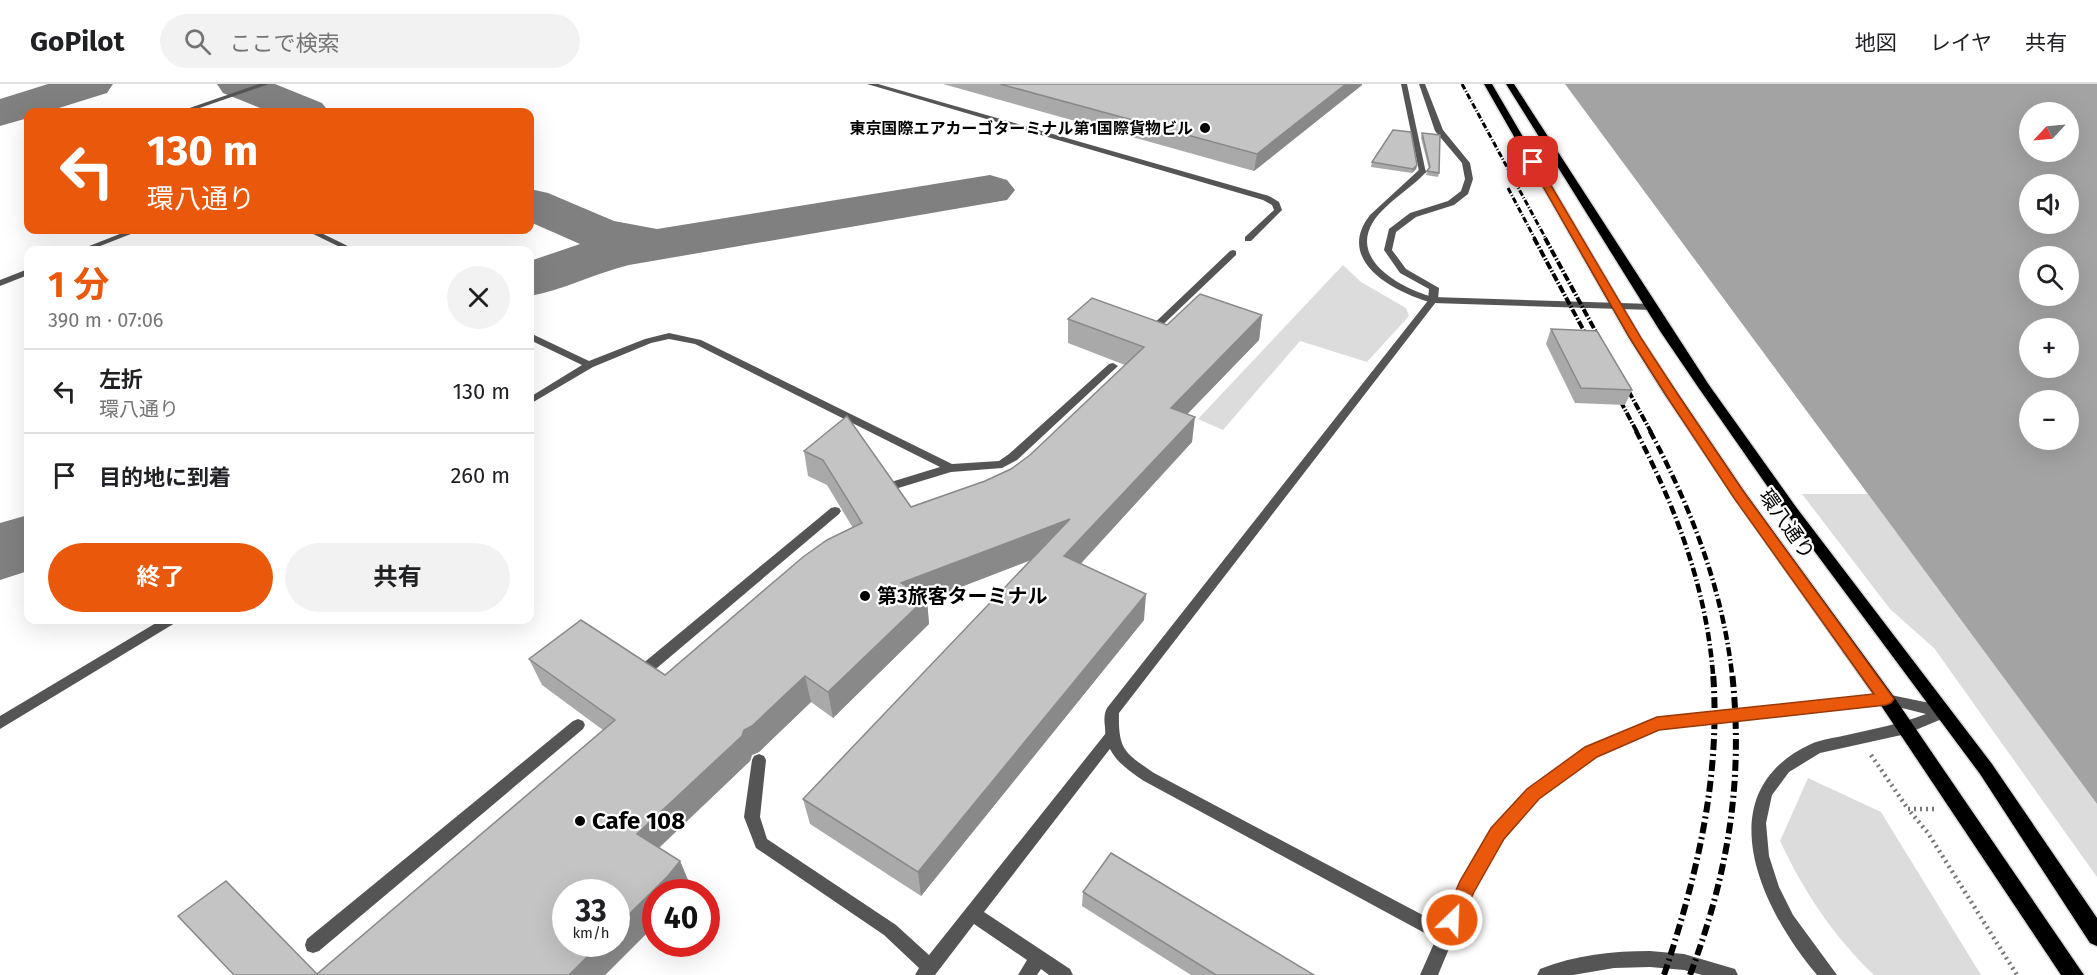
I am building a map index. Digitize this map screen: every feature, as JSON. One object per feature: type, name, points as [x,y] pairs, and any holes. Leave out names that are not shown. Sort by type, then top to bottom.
[{"type":"main road","name":"環八通り","points":[[1488,84],[1635,338],[1739,495],[1886,699],[2073,975]]},
{"type":"main road","points":[[1510,84],[1652,307],[1725,416],[1791,510],[1986,769],[2097,936]]},
{"type":"street","points":[[194,108],[266,84]]},
{"type":"street","points":[[870,84],[1266,198],[1276,204],[1278,210],[1248,239]]},
{"type":"street","points":[[1404,84],[1423,171],[1368,223],[1363,237],[1364,253],[1377,272],[1403,291],[1433,300],[1652,307]]},
{"type":"street","points":[[1422,84],[1439,131],[1466,164],[1469,178],[1465,192],[1451,203],[1413,215],[1392,231],[1388,250],[1403,271],[1434,288],[1433,300],[1112,712],[1111,736],[1121,758],[1149,777],[1445,936]]},
{"type":"street","points":[[94,246],[126,234]]},
{"type":"street","points":[[318,234],[343,246]]},
{"type":"street","points":[[1147,334],[1233,253]]},
{"type":"street","points":[[0,283],[24,274]]},
{"type":"street","points":[[534,398],[589,364],[648,341],[669,336],[698,342],[950,468]]},
{"type":"street","points":[[534,338],[589,364]]},
{"type":"street","points":[[895,485],[950,468],[1002,464],[1013,457],[1113,366]]},
{"type":"street","points":[[646,669],[835,511]]},
{"type":"street","points":[[0,723],[163,624]]},
{"type":"street","points":[[1429,975],[1467,887],[1498,833],[1533,794],[1591,752],[1657,724],[1886,699],[1944,712]]},
{"type":"street","points":[[1828,975],[1792,928],[1772,891],[1762,863],[1757,823],[1762,800],[1770,781],[1789,761],[1816,748],[1906,728],[1944,712]]},
{"type":"street","points":[[313,945],[578,725]]},
{"type":"street","points":[[759,760],[752,817],[761,843],[890,930],[927,971],[1111,736]]},
{"type":"street","points":[[972,913],[1064,975]]},
{"type":"street","points":[[1027,975],[1039,958]]},
{"type":"street","points":[[1546,975],[1561,969],[1601,962],[1643,960],[1683,962],[1729,975]]},
{"type":"path","points":[[1887,778],[1928,833],[2017,975]]},
{"type":"path","points":[[1908,809],[1924,809]]},
{"type":"shaded area","points":[[1565,84],[2097,84],[2097,804]]},
{"type":"shaded area","points":[[1343,265],[1361,282],[1406,308],[1409,316],[1367,362],[1300,341],[1223,430],[1198,419]]},
{"type":"shaded area","points":[[1802,494],[1868,494],[2097,804],[2097,877],[1934,648],[1890,609]]},
{"type":"shaded area","points":[[1808,778],[1881,812],[1981,975],[1874,975],[1845,945],[1809,896],[1780,841]]},
{"type":"building","name":"東京国際エアカーゴターミナル第1国際貨物ビル","points":[[1000,84],[1346,84],[1257,154]]},
{"type":"building","points":[[1393,130],[1411,132],[1417,165],[1413,169],[1372,162]]},
{"type":"building","points":[[1422,133],[1440,135],[1439,173],[1427,171],[1430,167]]},
{"type":"building","points":[[1200,294],[1262,315],[1171,408],[1195,417],[1064,556],[1146,594],[918,872],[803,799],[1070,519],[901,583],[926,598],[828,692],[805,676],[752,726],[744,730],[742,736],[637,834],[680,861],[665,879],[642,879],[642,902],[630,913],[630,879],[552,879],[552,957],[587,957],[569,975],[234,975],[178,916],[226,881],[317,974],[615,720],[529,659],[581,620],[665,675],[803,557],[827,540],[862,523],[823,460],[804,451],[847,416],[911,507],[985,481],[1011,469],[1030,455],[1144,347],[1068,319],[1092,298],[1167,325]]},
{"type":"building","points":[[1551,329],[1597,331],[1632,390],[1581,388]]},
{"type":"building","points":[[1111,853],[1314,975],[1216,975],[1083,892]]},
{"type":"taxiway","points":[[0,113],[92,84]]},
{"type":"taxiway","points":[[238,84],[297,108]]},
{"type":"taxiway","points":[[534,278],[585,259],[629,249],[990,190]]},
{"type":"taxiway","points":[[534,206],[602,235],[651,243]]},
{"type":"taxiway","points":[[0,554],[24,542]]},
{"type":"railway","points":[[1462,84],[1546,239]]},
{"type":"railway","points":[[1508,188],[1535,239]]},
{"type":"railway","points":[[1534,238],[1591,344]]},
{"type":"railway","points":[[1545,238],[1603,345]]},
{"type":"railway","points":[[1622,379],[1651,432]]},
{"type":"railway","points":[[1614,389],[1637,432]]},
{"type":"railway","points":[[1636,431],[1664,489],[1687,549],[1704,610],[1713,674]]},
{"type":"railway","points":[[1650,431],[1679,489],[1703,549],[1721,610],[1732,674]]},
{"type":"railway","points":[[1664,975],[1687,901],[1704,826],[1713,750],[1715,711],[1713,672]]},
{"type":"railway","points":[[1690,975],[1714,900],[1730,826],[1736,751],[1732,672]]},
{"type":"place","name":"東京国際エアカーゴターミナル第1国際貨物ビル","points":[[1205,128]]},
{"type":"place","name":"第3旅客ターミナル","points":[[865,596]]},
{"type":"place","name":"Cafe 108","points":[[580,821]]},
{"type":"route","points":[[1452,920],[1467,887],[1498,833],[1533,794],[1591,752],[1657,724],[1886,699],[1793,572],[1672,395],[1635,338],[1533,162]]}]
